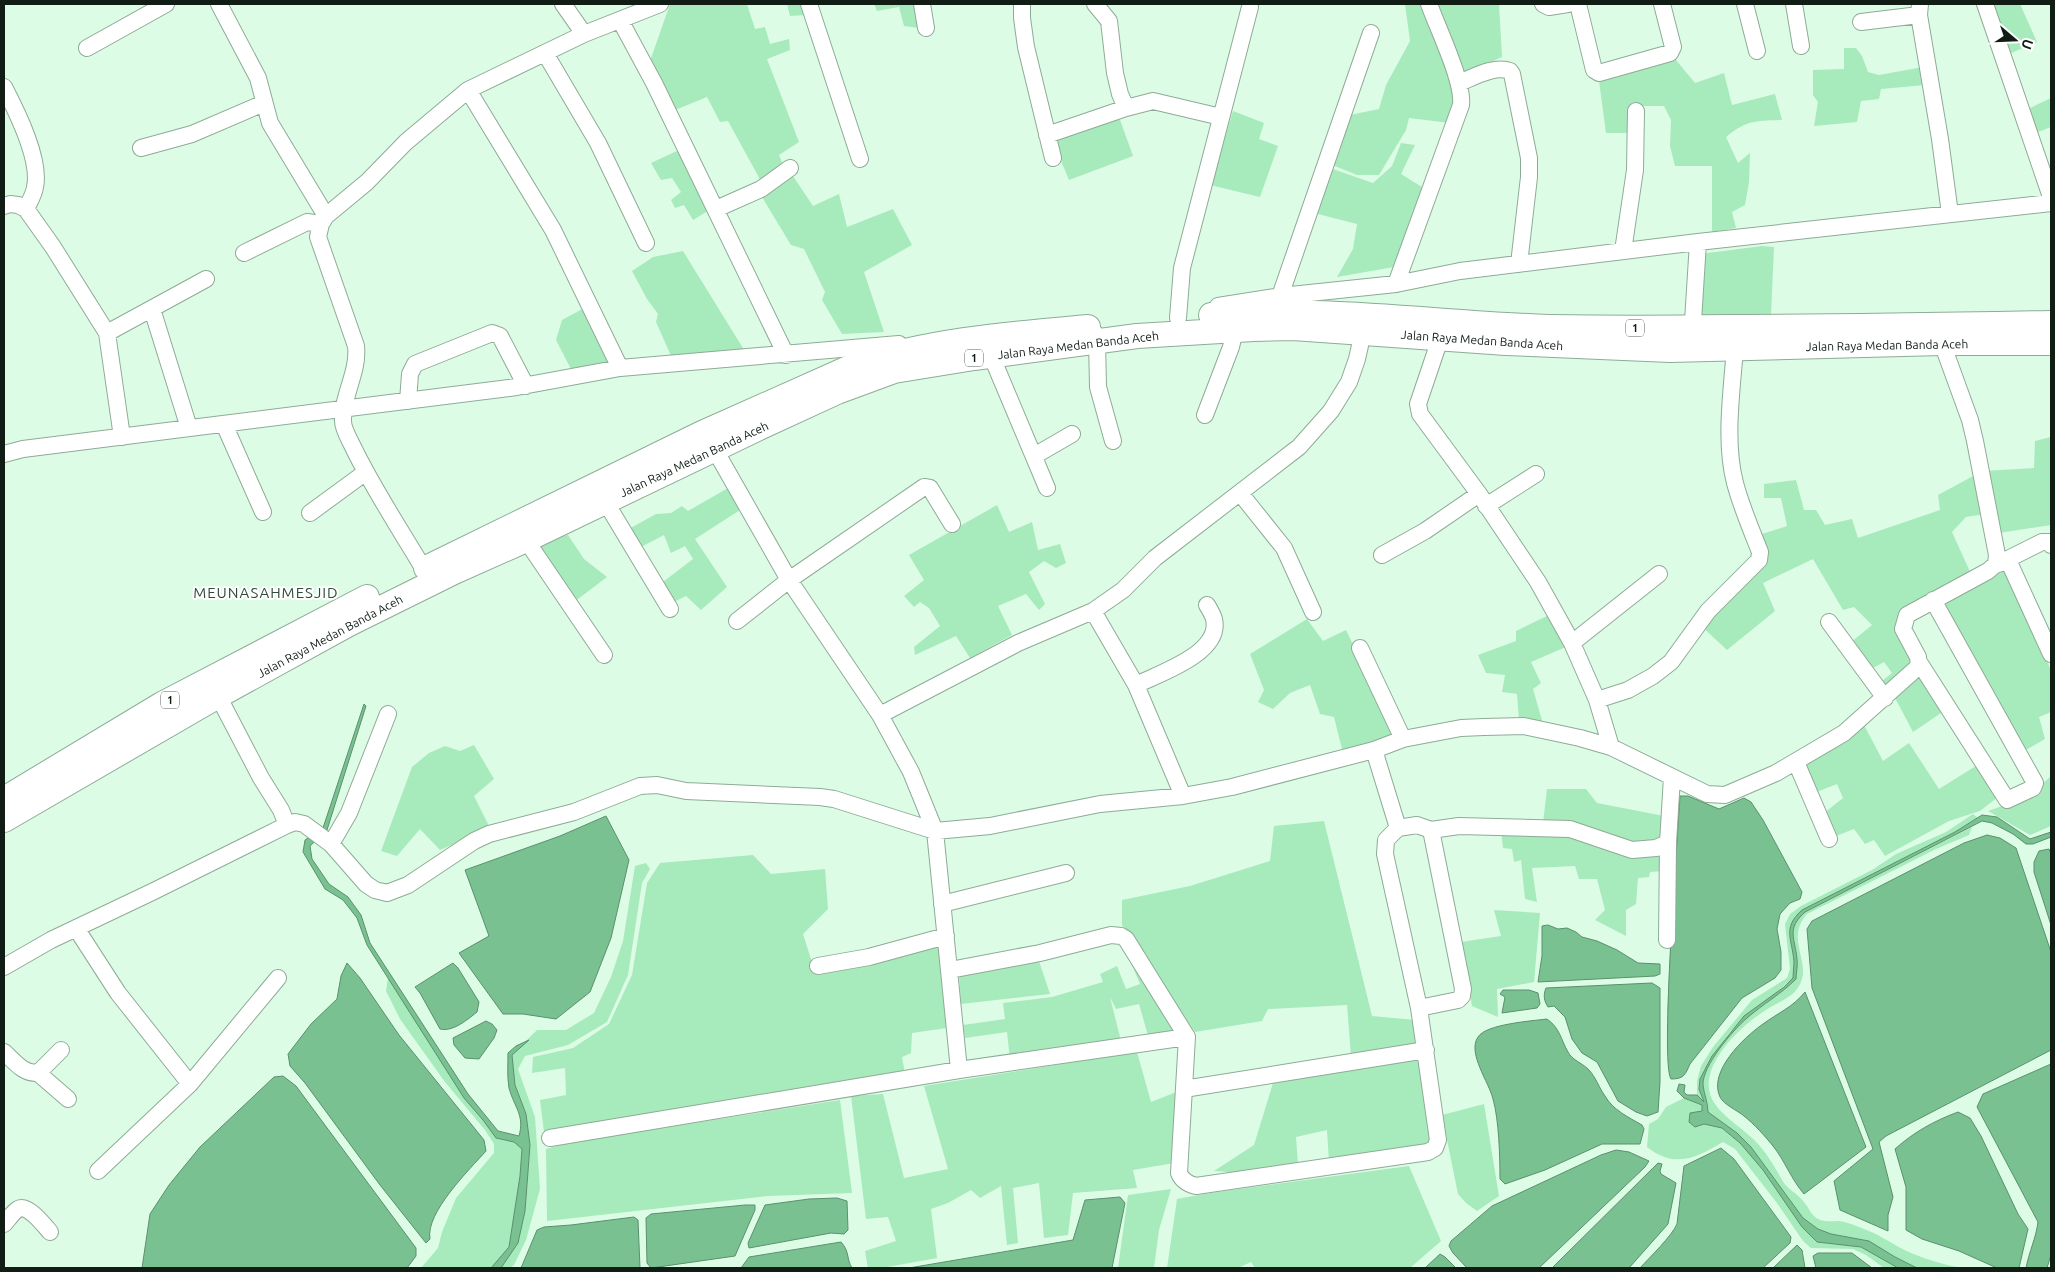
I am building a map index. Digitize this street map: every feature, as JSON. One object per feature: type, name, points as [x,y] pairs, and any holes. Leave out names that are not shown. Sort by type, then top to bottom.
[{"type":"highway","name":"Jalan Raya Medan Banda Aceh","points":[[428,576],[526,540],[837,392],[875,377],[939,363],[991,355],[1178,318],[1364,314],[1408,320],[1549,327],[1692,338],[1735,348],[1942,343],[2051,343]]},
{"type":"highway","name":"Jalan Raya Medan Banda Aceh","points":[[4,820],[213,688],[308,637],[700,434],[882,356],[970,339],[1095,334],[1137,336],[1253,315],[1293,328],[1610,349],[1692,338],[1880,327],[2051,323]]},
{"type":"highway","name":"Jalan Raya Medan Banda Aceh","points":[[4,799],[162,704],[213,688]]},
{"type":"street","points":[[87,48],[166,4]]},
{"type":"street","points":[[219,4],[258,78],[270,123],[324,220]]},
{"type":"street","points":[[563,4],[584,34]]},
{"type":"street","points":[[428,576],[366,472],[343,426],[344,409],[356,365],[356,346],[318,237],[324,220],[406,142],[468,90],[584,34],[660,4]]},
{"type":"street","points":[[809,4],[860,159]]},
{"type":"street","points":[[922,4],[926,28]]},
{"type":"street","points":[[1022,4],[1026,47],[1054,158]]},
{"type":"street","points":[[1095,4],[1108,21],[1116,80],[1122,102],[1126,108]]},
{"type":"street","points":[[1396,284],[1461,106],[1459,83],[1429,4]]},
{"type":"street","points":[[1543,4],[1549,7],[1568,4]]},
{"type":"street","points":[[1578,4],[1594,70],[1599,73],[1670,53],[1673,50],[1662,4]]},
{"type":"street","points":[[1744,4],[1757,50]]},
{"type":"street","points":[[1794,4],[1802,46]]},
{"type":"street","points":[[1985,4],[2051,197]]},
{"type":"street","points":[[1178,318],[1182,268],[1250,7]]},
{"type":"street","points":[[1861,22],[1919,10],[1950,214]]},
{"type":"street","points":[[620,20],[716,209],[786,355]]},
{"type":"street","points":[[1205,415],[1230,347],[1253,315],[1316,187],[1371,33]]},
{"type":"street","points":[[545,52],[598,143],[646,243]]},
{"type":"street","points":[[1459,83],[1487,72],[1504,69],[1512,74],[1528,158],[1529,177],[1519,264]]},
{"type":"street","points":[[4,87],[19,115],[35,165],[36,187],[26,209]]},
{"type":"street","points":[[468,90],[553,230],[620,368]]},
{"type":"street","points":[[1047,135],[1152,101],[1221,117]]},
{"type":"street","points":[[141,148],[192,134],[264,103]]},
{"type":"street","points":[[1622,251],[1635,170],[1636,111]]},
{"type":"street","points":[[716,209],[761,189],[790,168]]},
{"type":"street","points":[[1253,315],[1460,272],[1698,242],[2051,203]]},
{"type":"street","points":[[4,206],[10,204],[18,205],[26,209],[53,247],[107,333],[122,437]]},
{"type":"street","points":[[244,253],[307,222],[324,220]]},
{"type":"street","points":[[1692,338],[1698,242]]},
{"type":"street","points":[[107,333],[206,279]]},
{"type":"street","points":[[152,309],[189,428]]},
{"type":"street","points":[[880,715],[1018,643],[1093,611],[1123,590],[1154,558],[1298,447],[1330,412],[1349,382],[1357,360],[1363,332]]},
{"type":"street","points":[[408,401],[410,374],[414,364],[492,333],[500,336],[526,386]]},
{"type":"street","points":[[1095,334],[1098,387],[1113,441]]},
{"type":"street","points":[[1440,339],[1418,404],[1419,410],[1525,560],[1572,643],[1597,700],[1611,747]]},
{"type":"street","points":[[4,453],[23,449],[526,386],[620,368],[786,355],[904,343],[929,347]]},
{"type":"street","points":[[1942,343],[1976,441],[1997,555],[2051,654]]},
{"type":"street","points":[[1597,700],[1628,690],[1671,662],[1708,611],[1759,560],[1760,552],[1735,484],[1732,470],[1730,422],[1735,348]]},
{"type":"street","points":[[991,355],[1047,488]]},
{"type":"street","points":[[224,424],[263,512]]},
{"type":"street","points":[[1034,456],[1072,434]]},
{"type":"street","points":[[715,450],[790,580],[880,715],[910,772],[935,831],[959,1070]]},
{"type":"street","points":[[310,513],[366,472]]},
{"type":"street","points":[[1382,556],[1482,500],[1536,474]]},
{"type":"street","points":[[737,621],[790,580],[924,487],[930,488],[952,524]]},
{"type":"street","points":[[1240,493],[1284,548],[1314,612]]},
{"type":"street","points":[[605,501],[670,609]]},
{"type":"street","points":[[526,540],[604,655]]},
{"type":"street","points":[[1933,600],[2035,783],[2033,788],[2008,800],[1919,662],[1903,629],[1904,622],[1910,612],[2002,562],[2042,542],[2049,542],[2051,545]]},
{"type":"street","points":[[1572,643],[1659,574]]},
{"type":"street","points":[[1136,685],[1196,655],[1206,647],[1213,637],[1214,628],[1214,619],[1208,605]]},
{"type":"street","points":[[1093,611],[1136,685],[1183,796]]},
{"type":"street","points":[[1829,622],[1886,698]]},
{"type":"street","points":[[1360,648],[1403,739]]},
{"type":"street","points":[[4,967],[51,940],[287,824],[295,822],[304,824],[322,838],[366,884],[375,890],[387,893],[408,885],[474,841],[489,834],[574,812],[640,786],[657,786],[686,791],[834,799],[935,831],[990,826],[1100,804],[1183,796],[1232,787],[1374,750],[1403,739],[1461,728],[1524,726],[1540,728],[1611,747],[1707,794],[1725,795],[1753,784],[1796,762],[1844,732],[1886,698],[1919,666],[1919,662]]},
{"type":"street","points":[[213,688],[287,824]]},
{"type":"street","points":[[322,838],[349,813],[388,714]]},
{"type":"street","points":[[1374,750],[1398,828]]},
{"type":"street","points":[[1796,762],[1829,839]]},
{"type":"street","points":[[1666,940],[1668,843],[1672,777]]},
{"type":"street","points":[[950,970],[1040,953],[1111,935],[1121,936],[1126,939],[1187,1037],[1179,1173],[1181,1178],[1189,1185],[1196,1186],[1428,1152],[1435,1148],[1438,1140],[1426,1050],[1419,1008],[1385,854],[1386,840],[1398,828],[1417,825],[1431,830],[1459,826],[1570,829],[1632,850],[1656,848],[1668,843]]},
{"type":"street","points":[[1419,1008],[1458,1000],[1462,996],[1463,989],[1431,830]]},
{"type":"street","points":[[942,904],[1066,873]]},
{"type":"street","points":[[76,928],[118,992],[190,1084]]},
{"type":"street","points":[[818,966],[869,957],[946,936]]},
{"type":"street","points":[[98,1171],[190,1084],[278,978]]},
{"type":"street","points":[[550,1138],[959,1070],[1187,1037]]},
{"type":"street","points":[[38,1073],[61,1050]]},
{"type":"street","points":[[1184,1089],[1426,1050]]},
{"type":"street","points":[[4,1052],[25,1071],[38,1073],[68,1099]]},
{"type":"street","points":[[4,1224],[19,1208],[24,1207],[50,1232]]},
{"type":"shaded area","points":[[670,4],[747,4],[755,29],[765,27],[770,44],[789,39],[790,50],[767,59],[799,142],[779,155],[784,167],[762,183],[728,121],[720,122],[707,97],[675,110],[649,64]]},
{"type":"shaded area","points":[[787,4],[802,4],[806,15],[790,16]]},
{"type":"shaded area","points":[[874,4],[914,4],[919,28],[904,26],[899,7],[877,11]]},
{"type":"shaded area","points":[[1405,4],[1423,4],[1458,99],[1450,123],[1409,118],[1406,130],[1379,175],[1357,175],[1330,164],[1350,115],[1379,109],[1386,85],[1410,41]]},
{"type":"shaded area","points":[[1437,4],[1499,4],[1502,57],[1463,75]]},
{"type":"shaded area","points":[[1991,4],[2020,4],[2037,42],[2009,54]]},
{"type":"shaded area","points":[[1844,48],[1856,48],[1862,56],[1868,72],[1879,75],[1923,67],[1925,85],[1881,89],[1879,99],[1861,101],[1857,122],[1814,126],[1818,102],[1813,95],[1813,70],[1844,69]]},
{"type":"shaded area","points":[[1676,60],[1695,83],[1724,73],[1732,105],[1775,94],[1782,120],[1752,122],[1740,127],[1726,137],[1738,163],[1750,153],[1749,182],[1745,205],[1732,212],[1736,228],[1712,232],[1712,166],[1675,166],[1670,146],[1671,120],[1664,106],[1636,106],[1627,111],[1630,133],[1606,133],[1599,81]]},
{"type":"shaded area","points":[[2051,98],[2051,127],[2038,132],[2026,110]]},
{"type":"shaded area","points":[[1233,111],[1264,123],[1259,139],[1278,146],[1260,197],[1210,185]]},
{"type":"shaded area","points":[[1119,117],[1133,156],[1069,180],[1052,139]]},
{"type":"shaded area","points":[[1401,143],[1415,145],[1401,174],[1422,187],[1394,267],[1337,277],[1353,249],[1357,224],[1318,214],[1330,168],[1373,183],[1392,166]]},
{"type":"shaded area","points":[[679,150],[711,209],[693,220],[684,205],[675,208],[671,200],[681,192],[672,178],[661,180],[651,163]]},
{"type":"shaded area","points":[[793,176],[813,206],[839,194],[847,227],[893,209],[912,245],[864,272],[884,332],[842,334],[822,300],[825,292],[804,249],[791,245],[762,197]]},
{"type":"shaded area","points":[[1762,246],[1774,247],[1771,316],[1696,317],[1700,254]]},
{"type":"shaded area","points":[[683,251],[746,353],[672,358],[656,322],[658,314],[647,299],[632,271],[653,257]]},
{"type":"shaded area","points":[[586,307],[613,364],[573,373],[556,340],[562,320]]},
{"type":"shaded area","points":[[2051,437],[2051,525],[1999,533],[1985,471],[2034,468],[2035,441]]},
{"type":"shaded area","points":[[1975,475],[1985,514],[1966,517],[1952,532],[1971,574],[1898,622],[1915,663],[1889,691],[1881,682],[1892,673],[1884,662],[1871,669],[1850,643],[1872,625],[1854,607],[1843,610],[1813,559],[1763,583],[1775,611],[1727,650],[1699,624],[1766,558],[1762,534],[1787,526],[1781,498],[1764,498],[1764,484],[1796,480],[1804,510],[1816,510],[1825,525],[1852,519],[1858,538],[1940,510],[1938,495]]},
{"type":"shaded area","points":[[728,488],[740,510],[695,539],[727,587],[701,610],[686,596],[672,603],[659,585],[693,559],[685,546],[671,553],[664,535],[639,548],[627,530],[656,514],[671,513],[682,506],[688,511]]},
{"type":"shaded area","points":[[997,505],[1009,532],[1032,522],[1038,550],[1060,544],[1066,563],[1056,568],[1044,561],[1029,572],[1045,604],[1039,610],[1026,594],[998,606],[1012,635],[970,658],[956,636],[915,655],[914,647],[940,626],[929,608],[920,602],[914,607],[904,596],[924,580],[909,555]]},
{"type":"shaded area","points":[[568,535],[584,559],[607,577],[574,602],[537,549],[550,539]]},
{"type":"shaded area","points":[[2004,567],[2051,670],[2051,712],[2039,717],[2045,739],[2026,750],[1939,601]]},
{"type":"shaded area","points":[[1549,615],[1568,646],[1531,662],[1541,683],[1533,689],[1543,724],[1519,720],[1517,694],[1502,692],[1505,675],[1486,673],[1478,655],[1516,641],[1516,631]]},
{"type":"shaded area","points":[[1307,619],[1323,641],[1346,630],[1396,734],[1343,753],[1334,717],[1320,714],[1310,685],[1290,693],[1273,709],[1258,702],[1264,690],[1250,654]]},
{"type":"shaded area","points":[[1920,673],[1944,711],[1913,732],[1893,694]]},
{"type":"shaded area","points":[[364,704],[366,706],[327,830],[310,846],[312,859],[329,884],[348,897],[361,915],[370,943],[468,1094],[498,1131],[519,1136],[520,1117],[508,1084],[508,1053],[516,1046],[529,1040],[512,1055],[515,1085],[526,1114],[530,1145],[525,1211],[518,1243],[501,1268],[491,1268],[509,1247],[520,1176],[522,1149],[514,1142],[496,1138],[464,1098],[367,945],[357,918],[343,900],[325,889],[303,852],[305,840],[323,828]]},
{"type":"shaded area","points":[[1863,723],[1883,761],[1909,743],[1939,789],[1979,764],[1998,797],[1980,811],[1949,821],[1885,856],[1874,840],[1865,844],[1854,829],[1836,836],[1824,813],[1843,798],[1837,784],[1814,793],[1801,764]]},
{"type":"shaded area","points":[[474,745],[494,779],[474,796],[490,828],[440,850],[420,829],[397,856],[381,851],[412,767],[429,753],[445,746],[460,751]]},
{"type":"shaded area","points":[[2051,776],[2051,826],[2030,835],[1988,811],[2022,797],[2037,788]]},
{"type":"shaded area","points":[[1547,789],[1586,789],[1597,803],[1664,816],[1665,841],[1621,843],[1543,823]]},
{"type":"shaded area","points":[[1680,796],[1688,796],[1719,809],[1744,798],[1751,802],[1763,820],[1802,892],[1800,899],[1790,903],[1780,914],[1777,929],[1781,952],[1781,970],[1775,978],[1742,998],[1690,1064],[1684,1076],[1671,1079],[1668,1064],[1668,992]]},
{"type":"shaded area","points":[[1973,814],[1978,818],[1955,832],[1802,910],[1796,916],[1790,928],[1794,962],[1793,978],[1730,1032],[1712,1056],[1700,1079],[1699,1089],[1704,1103],[1697,1095],[1697,1081],[1701,1066],[1713,1047],[1752,1000],[1787,978],[1790,969],[1785,924],[1790,914],[1801,906],[1872,870],[1896,854],[1946,832]]},
{"type":"shaded area","points":[[1982,815],[1997,817],[2030,839],[2051,832],[2051,837],[2033,844],[2026,844],[2013,834],[1992,823],[1982,821],[1805,912],[1795,924],[1793,934],[1797,962],[1796,979],[1747,1018],[1734,1031],[1719,1049],[1707,1068],[1704,1077],[1703,1085],[1708,1112],[1737,1133],[1751,1147],[1803,1218],[1818,1229],[1831,1234],[1869,1241],[1917,1268],[1898,1268],[1861,1247],[1817,1242],[1802,1227],[1763,1170],[1740,1143],[1722,1128],[1704,1124],[1695,1127],[1689,1122],[1690,1113],[1702,1111],[1702,1105],[1684,1098],[1677,1091],[1679,1084],[1685,1085],[1684,1092],[1687,1095],[1697,1095],[1704,1102],[1699,1089],[1700,1079],[1712,1056],[1744,1016],[1784,987],[1793,978],[1794,962],[1790,928],[1796,916],[1802,910],[1955,832]]},
{"type":"shaded area","points":[[606,816],[629,860],[611,938],[590,992],[556,1019],[523,1014],[503,1014],[459,953],[489,936],[465,870],[560,836]]},
{"type":"shaded area","points":[[1324,821],[1372,1016],[1415,1020],[1419,1046],[1351,1056],[1347,1005],[1268,1009],[1262,1021],[1195,1032],[1122,925],[1122,900],[1190,886],[1270,861],[1274,826]]},
{"type":"shaded area","points":[[1972,827],[1969,835],[1936,849],[1807,914],[1798,933],[1803,968],[1799,986],[1790,996],[1760,1014],[1735,1035],[1715,1062],[1709,1080],[1711,1096],[1715,1104],[1759,1145],[1784,1183],[1817,1218],[1822,1221],[1839,1221],[1852,1224],[1876,1234],[1911,1253],[1936,1262],[1962,1268],[1917,1268],[1869,1241],[1831,1234],[1818,1229],[1803,1218],[1751,1147],[1737,1133],[1708,1112],[1703,1085],[1707,1068],[1719,1049],[1734,1031],[1747,1018],[1796,979],[1797,962],[1793,934],[1795,924],[1805,912]]},
{"type":"shaded area","points":[[1501,830],[1564,832],[1662,853],[1662,871],[1650,872],[1649,877],[1638,878],[1636,904],[1626,910],[1626,936],[1595,920],[1605,910],[1597,879],[1579,879],[1575,866],[1532,868],[1537,902],[1525,899],[1521,860],[1514,862],[1512,849],[1503,848]]},
{"type":"shaded area","points":[[1987,835],[2000,838],[2016,848],[2051,952],[2051,1050],[1886,1136],[1879,1142],[1893,1197],[1888,1215],[1888,1231],[1840,1210],[1834,1181],[1873,1149],[1812,988],[1807,929],[1812,921],[1964,843]]},
{"type":"shaded area","points":[[2049,849],[2051,854],[2051,925],[2034,872],[2034,862],[2039,851]]},
{"type":"shaded area","points":[[753,855],[771,874],[825,869],[828,909],[803,934],[816,975],[941,943],[947,1028],[912,1033],[911,1053],[902,1057],[905,1074],[544,1132],[540,1100],[566,1095],[565,1068],[532,1073],[533,1057],[573,1048],[609,1024],[632,975],[647,883],[660,863]]},
{"type":"shaded area","points":[[646,863],[650,869],[642,883],[628,975],[607,1022],[568,1045],[525,1056],[518,1069],[535,1117],[540,1189],[526,1240],[514,1265],[510,1268],[501,1268],[518,1243],[525,1211],[530,1145],[526,1114],[515,1085],[512,1055],[537,1030],[566,1030],[594,1013],[611,977],[623,941],[635,866]]},
{"type":"shaded area","points":[[1494,910],[1540,913],[1534,982],[1497,989],[1498,1017],[1472,1006],[1461,942],[1501,936]]},
{"type":"shaded area","points":[[1548,925],[1558,929],[1567,928],[1582,937],[1617,950],[1638,963],[1660,964],[1660,974],[1655,976],[1538,982],[1542,956],[1542,926]]},
{"type":"shaded area","points":[[1038,958],[1050,994],[961,1004],[959,974]]},
{"type":"shaded area","points":[[347,963],[360,978],[399,1035],[484,1140],[486,1151],[441,1204],[430,1228],[430,1239],[426,1243],[380,1185],[305,1083],[290,1066],[288,1054],[311,1024],[337,999],[341,976]]},
{"type":"shaded area","points":[[453,963],[479,1002],[477,1012],[464,1022],[450,1029],[440,1029],[415,987]]},
{"type":"shaded area","points":[[1135,963],[1181,1034],[1149,1039],[1139,1004],[1116,1009],[1110,997],[1121,1041],[1010,1060],[1007,1032],[965,1038],[963,1025],[1005,1019],[1003,1003],[1052,997],[1103,982],[1100,974],[1117,966],[1126,989],[1140,984],[1132,965]]},
{"type":"shaded area","points":[[388,978],[496,1137],[514,1142],[522,1149],[520,1176],[509,1247],[493,1268],[421,1268],[438,1248],[442,1232],[456,1198],[494,1153],[494,1144],[485,1130],[445,1082],[400,1019],[386,991]]},
{"type":"shaded area","points":[[1652,983],[1660,988],[1660,1082],[1658,1112],[1647,1116],[1636,1112],[1618,1101],[1597,1062],[1582,1053],[1572,1039],[1565,1017],[1554,1006],[1548,1007],[1544,996],[1546,988]]},
{"type":"shaded area","points":[[1503,990],[1529,990],[1538,993],[1540,1004],[1537,1008],[1502,1013],[1505,997],[1500,994]]},
{"type":"shaded area","points":[[1805,992],[1866,1147],[1804,1194],[1773,1146],[1748,1119],[1722,1100],[1718,1087],[1723,1067],[1737,1047],[1755,1030],[1790,1006]]},
{"type":"shaded area","points":[[1547,1019],[1558,1030],[1570,1055],[1591,1072],[1608,1101],[1621,1113],[1642,1125],[1644,1129],[1640,1144],[1602,1144],[1545,1170],[1505,1184],[1500,1179],[1497,1117],[1491,1092],[1477,1059],[1475,1044],[1478,1037],[1490,1029]]},
{"type":"shaded area","points":[[486,1021],[497,1030],[494,1038],[479,1059],[465,1058],[454,1045],[453,1038]]},
{"type":"shaded area","points":[[1137,1052],[1151,1102],[1179,1091],[1174,1163],[1133,1170],[1137,1188],[1073,1193],[1068,1235],[1044,1238],[1039,1183],[1013,1188],[1018,1243],[1007,1245],[1001,1186],[980,1198],[971,1190],[948,1203],[931,1209],[937,1258],[882,1268],[868,1268],[865,1251],[896,1241],[888,1217],[866,1219],[851,1096],[883,1094],[904,1178],[948,1169],[924,1086]]},
{"type":"shaded area","points":[[1422,1056],[1431,1144],[1329,1162],[1327,1130],[1296,1137],[1298,1165],[1258,1174],[1214,1171],[1254,1145],[1273,1083]]},
{"type":"shaded area","points":[[2051,1064],[2051,1255],[2047,1268],[2026,1268],[2038,1222],[1977,1107],[1983,1094]]},
{"type":"shaded area","points":[[283,1076],[296,1086],[416,1248],[416,1256],[407,1268],[142,1268],[150,1214],[169,1185],[200,1147],[274,1077]]},
{"type":"shaded area","points":[[1684,1098],[1702,1105],[1704,1124],[1722,1128],[1740,1143],[1763,1170],[1816,1242],[1861,1247],[1898,1268],[1884,1268],[1866,1255],[1853,1249],[1811,1248],[1803,1241],[1777,1203],[1735,1149],[1723,1142],[1704,1153],[1685,1159],[1667,1158],[1647,1147],[1649,1124],[1658,1119],[1666,1107]]},
{"type":"shaded area","points":[[840,1100],[852,1193],[768,1196],[547,1221],[546,1149],[572,1142]]},
{"type":"shaded area","points":[[1484,1104],[1499,1196],[1477,1211],[1458,1194],[1442,1115]]},
{"type":"shaded area","points":[[1958,1112],[1970,1118],[1981,1136],[2018,1214],[2028,1229],[2019,1268],[1997,1268],[1959,1251],[1922,1239],[1906,1230],[1906,1187],[1895,1149],[1909,1137]]},
{"type":"shaded area","points":[[1721,1148],[1734,1159],[1791,1237],[1790,1243],[1763,1268],[1640,1268],[1666,1240],[1677,1224],[1684,1166]]},
{"type":"shaded area","points":[[1616,1150],[1629,1152],[1649,1161],[1645,1167],[1539,1268],[1467,1268],[1453,1253],[1449,1246],[1451,1241],[1492,1206],[1601,1155]]},
{"type":"shaded area","points":[[1658,1163],[1662,1164],[1661,1174],[1676,1183],[1668,1224],[1629,1268],[1552,1268]]},
{"type":"shaded area","points":[[1409,1166],[1441,1241],[1410,1268],[1255,1268],[1251,1262],[1238,1268],[1167,1268],[1177,1199]]},
{"type":"shaded area","points":[[1171,1189],[1159,1230],[1154,1268],[1118,1268],[1128,1195]]},
{"type":"shaded area","points":[[1120,1197],[1125,1203],[1112,1268],[909,1268],[1073,1240],[1085,1200]]},
{"type":"shaded area","points":[[837,1198],[847,1201],[848,1230],[844,1234],[831,1233],[749,1248],[748,1243],[765,1205],[809,1199]]},
{"type":"shaded area","points":[[755,1205],[755,1210],[735,1256],[651,1268],[647,1263],[646,1218],[651,1214]]},
{"type":"shaded area","points":[[634,1217],[638,1220],[640,1268],[521,1268],[537,1230],[544,1227]]},
{"type":"shaded area","points":[[841,1242],[846,1249],[852,1268],[741,1268],[749,1257]]},
{"type":"shaded area","points":[[1797,1245],[1802,1250],[1805,1268],[1773,1268]]},
{"type":"shaded area","points":[[1818,1253],[1852,1253],[1872,1268],[1816,1268],[1813,1256]]},
{"type":"shaded area","points":[[1440,1254],[1445,1257],[1456,1268],[1425,1268]]},
{"type":"district","name":"MEUNASAHMESJID","points":[[266,592]]}]
